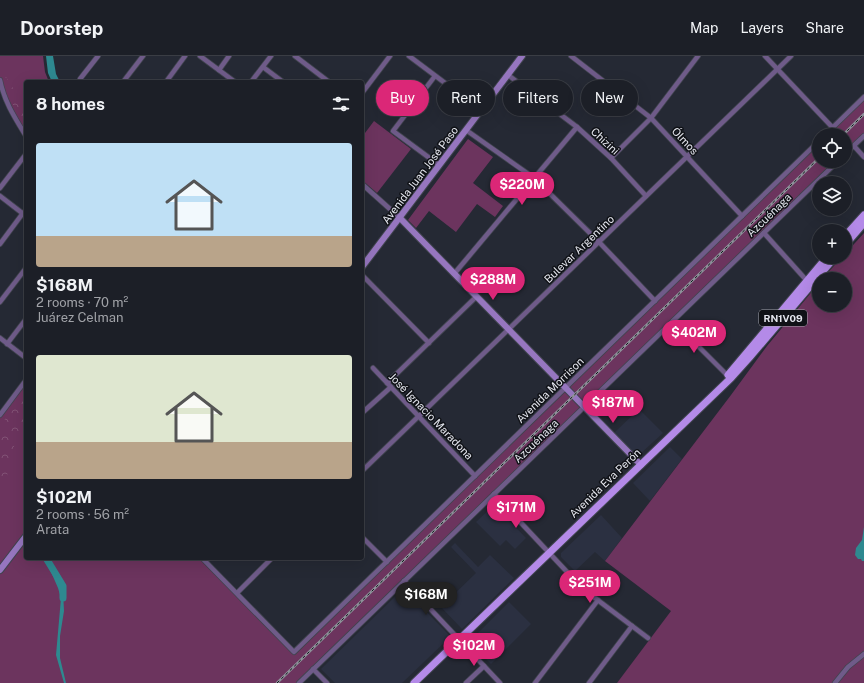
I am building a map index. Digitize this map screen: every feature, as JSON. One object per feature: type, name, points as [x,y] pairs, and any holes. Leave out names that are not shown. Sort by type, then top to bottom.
[{"type":"main road","points":[[852,228],[864,215]]},
{"type":"main road","points":[[852,237],[864,223]]},
{"type":"main road","name":"Avenida Eva Perón","points":[[809,283],[822,264]]},
{"type":"main road","name":"Avenida Eva Perón","points":[[414,683],[708,399],[809,283],[828,264]]},
{"type":"street","points":[[82,80],[98,56]]},
{"type":"street","points":[[125,80],[143,56]]},
{"type":"street","points":[[167,80],[185,56]]},
{"type":"street","points":[[200,56],[232,80]]},
{"type":"street","points":[[218,70],[229,56]]},
{"type":"street","points":[[253,80],[271,56]]},
{"type":"street","points":[[294,56],[326,80]]},
{"type":"street","points":[[364,90],[390,56]]},
{"type":"street","points":[[409,56],[440,80]]},
{"type":"street","name":"Avenida Juan José Paso","points":[[495,92],[522,56]]},
{"type":"street","name":"Ólmos","points":[[571,56],[651,118],[742,216]]},
{"type":"street","points":[[611,158],[651,118],[698,56]]},
{"type":"street","points":[[765,56],[833,128],[864,97]]},
{"type":"street","name":"Bulevar Argentino","points":[[364,469],[791,56]]},
{"type":"street","points":[[263,67],[280,80]]},
{"type":"street","name":"Chizini","points":[[508,75],[577,127],[611,158],[646,196]]},
{"type":"street","points":[[435,76],[393,131],[439,165]]},
{"type":"street","points":[[0,80],[4,98],[24,133]]},
{"type":"street","name":"Avenida Juan José Paso","points":[[365,259],[400,218],[476,116]]},
{"type":"street","points":[[454,274],[577,127]]},
{"type":"street","points":[[466,130],[534,178],[599,242],[655,301]]},
{"type":"street","points":[[864,136],[854,146],[864,157]]},
{"type":"street","name":"Avenida Morrison","points":[[237,593],[294,652],[812,148]]},
{"type":"street","points":[[0,188],[24,157]]},
{"type":"street","name":"Azcuénaga","points":[[299,683],[831,168]]},
{"type":"street","points":[[364,186],[400,218],[641,465]]},
{"type":"street","points":[[0,196],[24,215],[0,244]]},
{"type":"street","points":[[764,233],[809,283]]},
{"type":"street","points":[[0,302],[24,271]]},
{"type":"street","points":[[364,277],[429,343]]},
{"type":"street","points":[[364,411],[429,343],[476,297]]},
{"type":"street","points":[[673,321],[729,376]]},
{"type":"street","points":[[7,344],[24,322]]},
{"type":"street","points":[[0,338],[24,357]]},
{"type":"street","name":"José Ignacio Maradona","points":[[373,368],[475,476]]},
{"type":"street","points":[[0,415],[24,383]]},
{"type":"street","points":[[494,494],[584,589],[648,638]]},
{"type":"street","points":[[0,570],[24,539]]},
{"type":"street","points":[[364,539],[386,562]]},
{"type":"street","points":[[204,560],[237,593],[270,560]]},
{"type":"street","points":[[404,581],[500,683]]},
{"type":"street","points":[[536,683],[598,600]]},
{"type":"street","points":[[589,683],[632,626]]},
{"type":"street","points":[[835,683],[848,667],[864,654]]},
{"type":"street","points":[[466,683],[484,666]]},
{"type":"street","points":[[313,669],[327,683]]},
{"type":"shaded area","points":[[639,409],[663,433],[640,454],[635,454],[614,433]]},
{"type":"shaded area","points":[[670,447],[682,459],[650,501],[633,483]]},
{"type":"shaded area","points":[[494,505],[526,538],[515,549],[506,540],[500,546],[476,522]]},
{"type":"shaded area","points":[[601,515],[622,538],[605,561],[595,552],[575,571],[561,557],[561,553]]},
{"type":"shaded area","points":[[455,543],[478,567],[490,555],[514,578],[462,629],[441,607],[476,573],[451,547]]},
{"type":"shaded area","points":[[402,590],[406,591],[449,635],[449,638],[402,683],[335,683],[321,669]]},
{"type":"shaded area","points":[[509,602],[531,624],[491,664],[469,642]]},
{"type":"green space","points":[[0,56],[43,56],[45,72],[48,80],[24,80],[24,133],[11,112],[0,80]]},
{"type":"green space","points":[[6,77],[24,108],[24,122],[14,108],[5,78]]},
{"type":"green space","points":[[864,97],[864,136],[852,147],[852,128],[832,128]]},
{"type":"green space","points":[[374,121],[411,149],[377,193],[364,182],[364,134]]},
{"type":"green space","points":[[468,139],[493,157],[473,183],[503,206],[495,217],[477,204],[456,232],[429,211],[416,228],[408,220]]},
{"type":"green space","points":[[812,148],[812,168],[831,168],[823,176],[812,176],[812,186],[299,683],[0,683],[0,570],[2,567],[0,565],[0,415],[24,383],[24,560],[204,560],[294,652]]},
{"type":"green space","points":[[864,233],[864,683],[617,683],[671,611],[605,561],[767,346],[812,291],[812,312],[852,312],[852,272],[828,272],[836,264],[852,264],[852,246]]},
{"type":"green space","points":[[24,393],[24,431],[15,442],[6,480],[0,475],[0,426]]},
{"type":"water","points":[[46,56],[53,56],[56,74],[59,80],[51,80],[48,73]]},
{"type":"water","points":[[864,527],[864,561],[862,561],[855,555],[856,548],[862,540]]},
{"type":"water","points":[[46,560],[48,560],[63,591],[64,611],[60,636],[60,658],[66,683],[64,683],[56,655],[61,598]]},
{"type":"waterway","points":[[47,560],[63,586],[63,598]]},
{"type":"railway","points":[[850,128],[864,114]]},
{"type":"railway","points":[[277,683],[812,165]]}]
